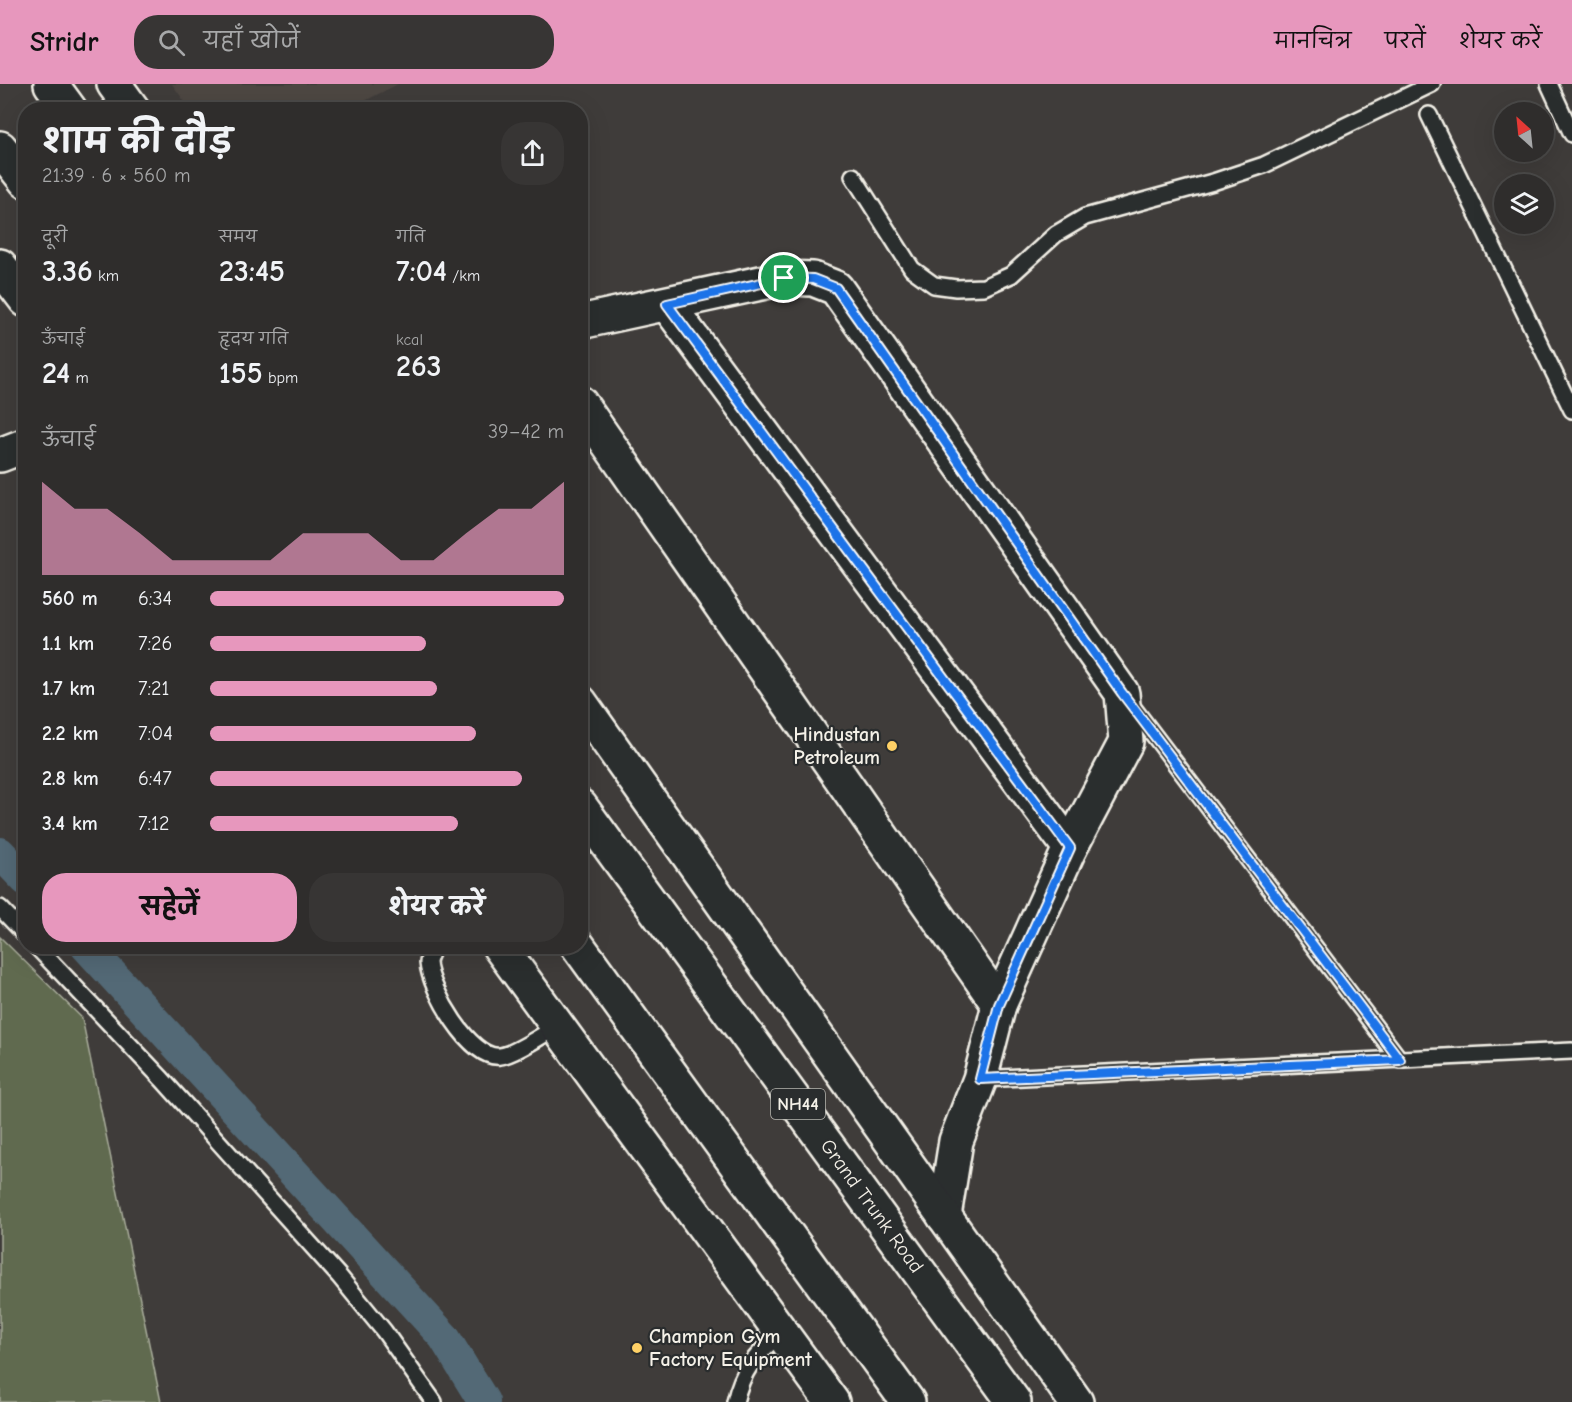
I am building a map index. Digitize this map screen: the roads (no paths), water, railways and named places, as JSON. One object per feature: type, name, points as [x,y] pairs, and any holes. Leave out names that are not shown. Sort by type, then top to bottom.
[{"type":"main road","points":[[51,84],[64,102]]},
{"type":"main road","points":[[114,84],[127,102]]},
{"type":"main road","points":[[0,147],[18,171]]},
{"type":"main road","points":[[0,266],[18,290]]},
{"type":"main road","points":[[588,320],[784,278],[813,279],[836,288],[1122,693],[1126,742],[1070,848],[999,1005],[980,1079],[956,1141],[944,1216]]},
{"type":"main road","points":[[667,304],[1070,848]]},
{"type":"main road","points":[[588,414],[999,1005]]},
{"type":"main road","points":[[0,455],[18,448]]},
{"type":"main road","points":[[588,713],[1076,1402]]},
{"type":"main road","name":"Grand Trunk Road","points":[[588,817],[1014,1402]]},
{"type":"main road","points":[[506,954],[832,1402]]},
{"type":"main road","points":[[584,954],[908,1402]]},
{"type":"lane","points":[[853,176],[912,269],[934,285],[956,288],[984,287],[1011,275],[1056,234],[1085,217],[1213,182],[1264,165],[1432,84]]},
{"type":"lane","points":[[1550,84],[1572,134]]},
{"type":"lane","points":[[1429,115],[1572,410]]},
{"type":"lane","points":[[1122,693],[1400,1060]]},
{"type":"lane","points":[[0,908],[18,927]]},
{"type":"lane","points":[[44,954],[162,1079],[339,1276],[384,1331],[434,1402]]},
{"type":"lane","points":[[431,954],[428,961],[430,978],[438,998],[461,1031],[484,1052],[500,1056],[558,1026]]},
{"type":"lane","points":[[980,1079],[1572,1051]]},
{"type":"lane","points":[[735,1402],[740,1383],[754,1358],[781,1332]]},
{"type":"waterway","points":[[0,853],[18,872]]},
{"type":"waterway","points":[[93,954],[444,1337],[484,1402]]},
{"type":"place","name":"Hindustan Petroleum","points":[[892,746]]},
{"type":"place","name":"Champion Gym Factory Equipment","points":[[637,1348]]}]
